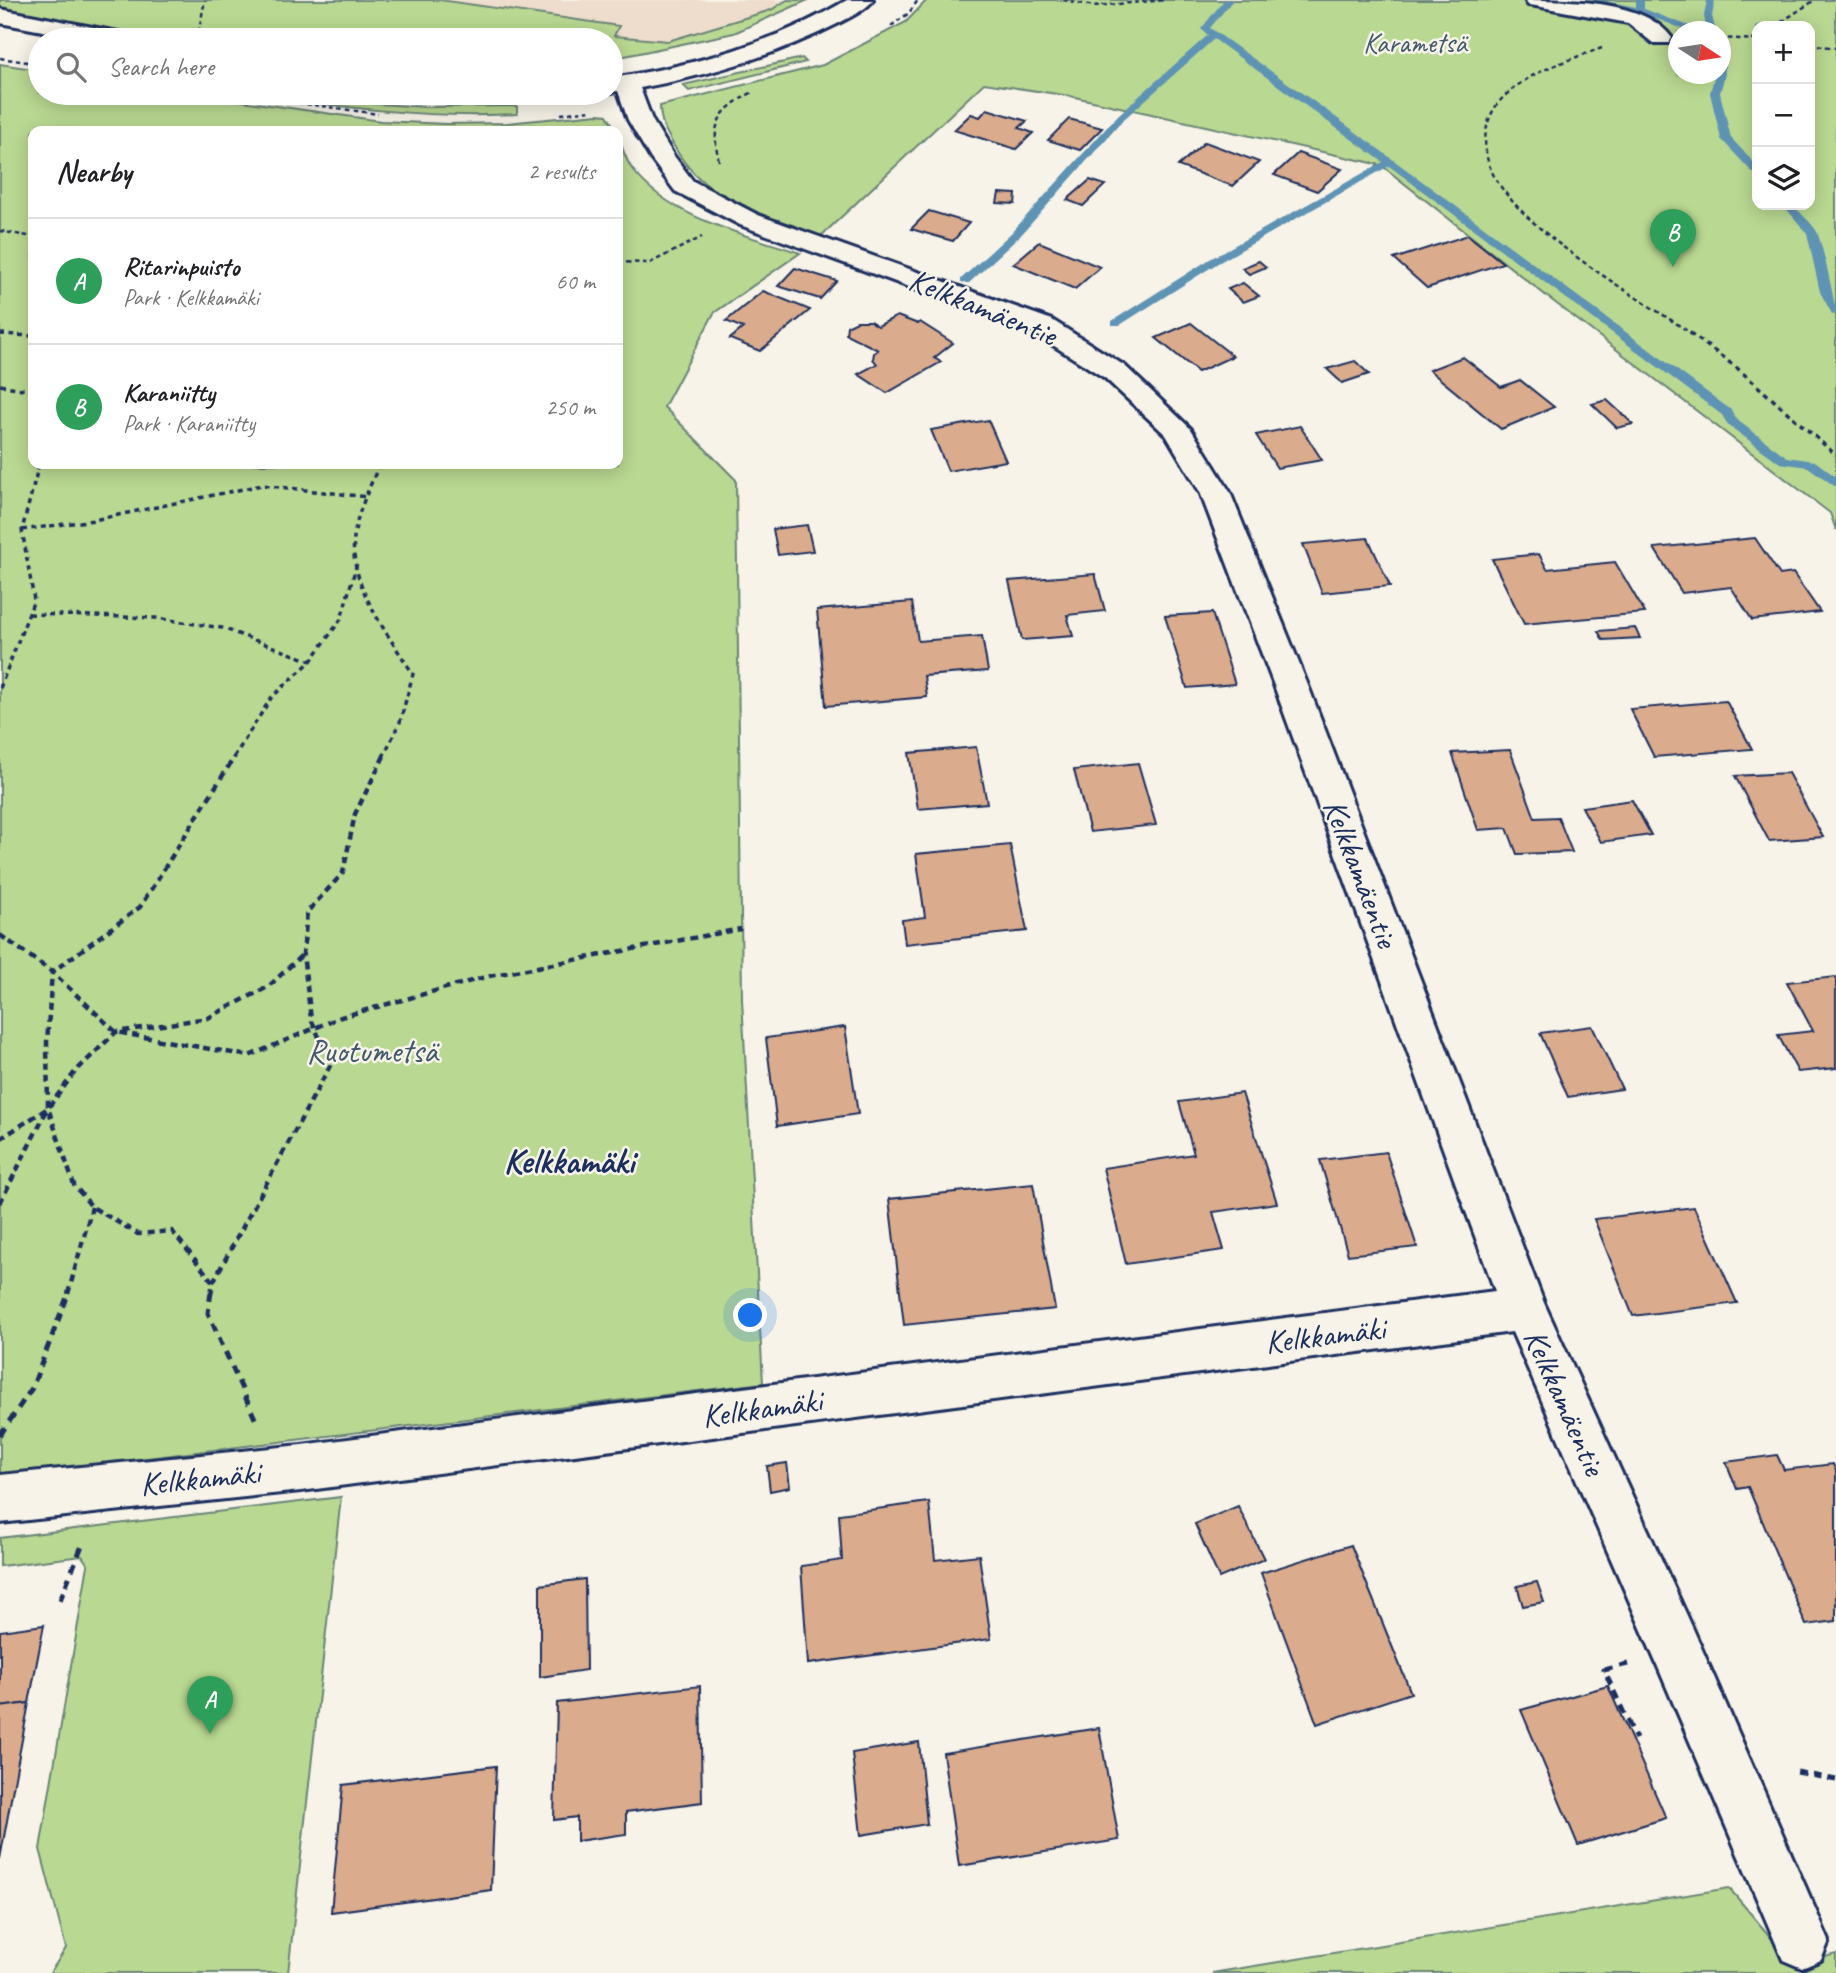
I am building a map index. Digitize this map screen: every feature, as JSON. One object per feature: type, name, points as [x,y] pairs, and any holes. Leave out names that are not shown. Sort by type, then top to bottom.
[{"type":"street","points":[[623,83],[687,71],[755,51],[797,35],[862,0]]},
{"type":"street","points":[[1536,0],[1635,18],[1661,38]]},
{"type":"street","points":[[0,16],[61,28]]},
{"type":"street","points":[[0,38],[28,43]]},
{"type":"street","name":"Kelkkamäentie","points":[[623,91],[672,173],[684,186],[749,220],[1042,326],[1115,372],[1177,429],[1214,492],[1259,604],[1524,1309],[1676,1649],[1802,1941]]},
{"type":"street","name":"Kelkkamäki","points":[[0,1499],[300,1468],[1524,1309]]},
{"type":"path","points":[[201,28],[205,0]]},
{"type":"path","points":[[1063,0],[1094,6],[1166,0]]},
{"type":"path","points":[[1783,21],[1815,0]]},
{"type":"path","points":[[1661,38],[1603,48],[1555,64],[1507,94],[1494,108],[1485,132],[1486,158],[1506,192],[1537,222],[1608,277],[1730,362],[1836,455]]},
{"type":"path","points":[[1731,39],[1752,40]]},
{"type":"path","points":[[1815,45],[1836,48]]},
{"type":"path","points":[[0,58],[28,62]]},
{"type":"path","points":[[749,220],[746,206],[734,193],[720,164],[713,137],[714,126],[722,114],[733,103],[760,89]]},
{"type":"path","points":[[0,231],[28,236]]},
{"type":"path","points":[[623,262],[650,263],[708,234]]},
{"type":"path","points":[[0,334],[28,336]]},
{"type":"path","points":[[0,385],[28,390]]},
{"type":"path","points":[[0,688],[34,600],[22,530],[38,469]]},
{"type":"path","points":[[300,1468],[263,1437],[208,1313],[213,1282],[331,1064],[312,1019],[303,954],[307,912],[342,873],[355,814],[400,722],[413,674],[368,601],[357,563],[354,534],[377,469]]},
{"type":"path","points":[[22,530],[94,520],[262,485],[368,497]]},
{"type":"path","points":[[213,1282],[172,1231],[138,1234],[92,1207],[74,1185],[48,1108],[47,1042],[52,972],[140,907],[271,698],[311,661],[341,620],[357,563]]},
{"type":"path","points":[[29,614],[156,618],[222,628],[311,661]]},
{"type":"path","points":[[0,673],[7,668]]},
{"type":"path","points":[[0,935],[3,942],[52,972],[116,1032],[249,1056],[341,1017],[489,976],[741,929]]},
{"type":"path","points":[[0,1203],[48,1108],[75,1072],[116,1032],[208,1018],[268,987],[303,954]]},
{"type":"path","points":[[0,1139],[48,1108]]},
{"type":"path","points":[[0,1435],[32,1388],[64,1309],[92,1207]]},
{"type":"path","points":[[60,1600],[85,1540]]},
{"type":"path","points":[[1635,1662],[1604,1670],[1636,1739]]},
{"type":"path","points":[[1797,1772],[1836,1780]]},
{"type":"shaded area","points":[[430,0],[787,0],[771,10],[668,41],[623,37],[623,28],[572,28]]},
{"type":"green space","points":[[0,0],[440,0],[619,26],[93,28],[0,9]]},
{"type":"green space","points":[[787,0],[808,0],[734,33],[623,56],[623,37],[668,41],[771,10]]},
{"type":"green space","name":"Karametsä","points":[[927,0],[1836,0],[1836,530],[1830,513],[1549,298],[1381,165],[1070,96],[984,83],[821,236],[758,214],[719,194],[701,181],[686,165],[666,131],[660,106],[823,65],[906,22]]},
{"type":"green space","points":[[802,58],[806,62],[689,91],[683,85]]},
{"type":"green space","name":"Ruotumetsä","points":[[0,64],[28,68],[28,105],[270,105],[381,121],[446,124],[507,123],[607,115],[613,126],[28,126],[28,469],[623,469],[623,150],[633,170],[667,201],[710,223],[800,253],[714,313],[664,407],[736,480],[742,999],[763,1383],[0,1476]]},
{"type":"green space","points":[[333,105],[517,106],[517,114],[450,115]]},
{"type":"green space","points":[[341,1497],[288,1973],[50,1973],[66,1948],[40,1849],[88,1565],[82,1556],[0,1566],[0,1538]]},
{"type":"green space","points":[[1729,1888],[1794,1965],[1836,1954],[1836,1973],[1212,1973]]},
{"type":"building","points":[[987,109],[1027,121],[1019,128],[1033,133],[1016,149],[954,130],[971,114],[980,117]]},
{"type":"building","points":[[1069,119],[1102,128],[1080,150],[1048,140]]},
{"type":"building","points":[[1205,142],[1259,162],[1233,186],[1178,166]]},
{"type":"building","points":[[1298,153],[1342,169],[1317,191],[1274,175]]},
{"type":"building","points":[[1090,180],[1105,185],[1083,206],[1067,200]]},
{"type":"building","points":[[999,193],[1016,194],[1015,204],[997,203]]},
{"type":"building","points":[[929,211],[969,223],[953,241],[911,229]]},
{"type":"building","points":[[1468,235],[1503,263],[1427,288],[1394,259]]},
{"type":"building","points":[[1039,242],[1100,267],[1075,289],[1013,264]]},
{"type":"building","points":[[1259,261],[1266,267],[1249,274],[1242,268]]},
{"type":"building","points":[[795,268],[837,281],[820,299],[778,286]]},
{"type":"building","points":[[1243,283],[1259,296],[1243,302],[1228,289]]},
{"type":"building","points":[[763,291],[810,310],[760,351],[730,339],[743,328],[726,321]]},
{"type":"building","points":[[897,316],[918,324],[920,322],[953,343],[934,358],[941,362],[887,393],[858,374],[877,364],[873,359],[878,350],[846,334],[847,326],[857,321],[870,321],[878,326]]},
{"type":"building","points":[[1191,323],[1233,356],[1198,372],[1156,338]]},
{"type":"building","points":[[1463,357],[1501,387],[1520,380],[1554,407],[1501,429],[1429,370]]},
{"type":"building","points":[[1355,361],[1369,374],[1342,383],[1327,369]]},
{"type":"building","points":[[1607,400],[1633,424],[1617,428],[1592,404]]},
{"type":"building","points":[[988,420],[1006,461],[948,471],[931,430]]},
{"type":"building","points":[[1300,426],[1322,460],[1277,468],[1256,435]]},
{"type":"building","points":[[807,525],[813,551],[778,555],[773,529]]},
{"type":"building","points":[[1368,538],[1390,586],[1322,593],[1303,544]]},
{"type":"building","points":[[1755,538],[1780,575],[1793,573],[1820,612],[1752,620],[1731,587],[1682,593],[1654,548]]},
{"type":"building","points":[[1539,554],[1547,569],[1615,562],[1645,613],[1524,624],[1492,559]]},
{"type":"building","points":[[1095,574],[1105,611],[1067,615],[1073,636],[1022,640],[1009,581]]},
{"type":"building","points":[[912,602],[918,641],[982,636],[988,671],[924,676],[927,697],[826,706],[817,610]]},
{"type":"building","points":[[1212,613],[1235,684],[1187,688],[1165,616]]},
{"type":"building","points":[[1635,628],[1640,638],[1603,640],[1598,631]]},
{"type":"building","points":[[1726,701],[1752,749],[1654,757],[1630,709]]},
{"type":"building","points":[[976,747],[987,803],[918,809],[909,753]]},
{"type":"building","points":[[1510,750],[1535,818],[1558,817],[1572,852],[1517,854],[1507,828],[1478,830],[1452,753]]},
{"type":"building","points":[[1138,763],[1156,825],[1090,832],[1074,770]]},
{"type":"building","points":[[1788,773],[1823,837],[1769,841],[1735,776]]},
{"type":"building","points":[[1632,800],[1651,835],[1601,842],[1582,807]]},
{"type":"building","points":[[1010,845],[1027,931],[905,944],[902,920],[925,917],[916,854]]},
{"type":"building","points":[[1836,977],[1836,1068],[1798,1072],[1778,1035],[1813,1031],[1787,982]]},
{"type":"building","points":[[1592,1026],[1622,1089],[1568,1097],[1540,1033]]},
{"type":"building","points":[[845,1027],[858,1114],[777,1126],[766,1038]]},
{"type":"building","points":[[1242,1093],[1277,1203],[1213,1212],[1224,1250],[1126,1264],[1103,1168],[1194,1154],[1179,1102]]},
{"type":"building","points":[[1386,1152],[1417,1247],[1348,1255],[1320,1160]]},
{"type":"building","points":[[1033,1184],[1055,1309],[904,1325],[889,1199]]},
{"type":"building","points":[[1694,1207],[1737,1303],[1633,1316],[1594,1219]]},
{"type":"building","points":[[1777,1455],[1784,1470],[1833,1464],[1836,1471],[1836,1621],[1806,1625],[1748,1487],[1737,1489],[1726,1462]]},
{"type":"building","points":[[787,1463],[790,1487],[770,1491],[767,1466]]},
{"type":"building","points":[[929,1502],[935,1560],[979,1555],[991,1639],[808,1664],[801,1566],[842,1560],[839,1514]]},
{"type":"building","points":[[1238,1506],[1264,1559],[1219,1578],[1195,1524]]},
{"type":"building","points":[[1351,1545],[1411,1693],[1317,1724],[1261,1573]]},
{"type":"building","points":[[585,1579],[586,1670],[540,1677],[540,1585]]},
{"type":"building","points":[[1537,1582],[1544,1602],[1523,1606],[1517,1586]]},
{"type":"building","points":[[44,1625],[29,1703],[0,1707],[0,1631]]},
{"type":"building","points":[[700,1686],[702,1802],[626,1812],[626,1834],[577,1841],[577,1817],[554,1820],[557,1703]]},
{"type":"building","points":[[1608,1686],[1666,1818],[1578,1845],[1521,1710]]},
{"type":"building","points":[[29,1703],[17,1766],[0,1859],[0,1707]]},
{"type":"building","points":[[1099,1728],[1119,1840],[959,1866],[943,1753]]},
{"type":"building","points":[[919,1742],[927,1824],[861,1835],[852,1753]]},
{"type":"building","points":[[496,1766],[491,1890],[331,1912],[343,1785]]},
{"type":"waterway","points":[[1229,0],[1205,29],[1327,115],[1727,413],[1732,422],[1784,460],[1811,464],[1836,483]]},
{"type":"waterway","points":[[1587,0],[1640,10]]},
{"type":"waterway","points":[[1640,0],[1640,10]]},
{"type":"waterway","points":[[1709,21],[1711,0]]},
{"type":"waterway","points":[[1640,10],[1670,21]]},
{"type":"waterway","points":[[965,281],[1016,234],[1121,117],[1213,35]]},
{"type":"waterway","points":[[1717,84],[1715,93],[1726,139],[1752,166]]},
{"type":"waterway","points":[[1116,323],[1214,261],[1388,163]]},
{"type":"waterway","points":[[1792,210],[1812,232],[1825,292],[1836,312]]},
{"type":"place","name":"Karaniitty","points":[[1673,267]]},
{"type":"place","name":"Ritarinpuisto","points":[[210,1734]]},
{"type":"district","name":"Kelkkamäki","points":[[569,1161]]}]
